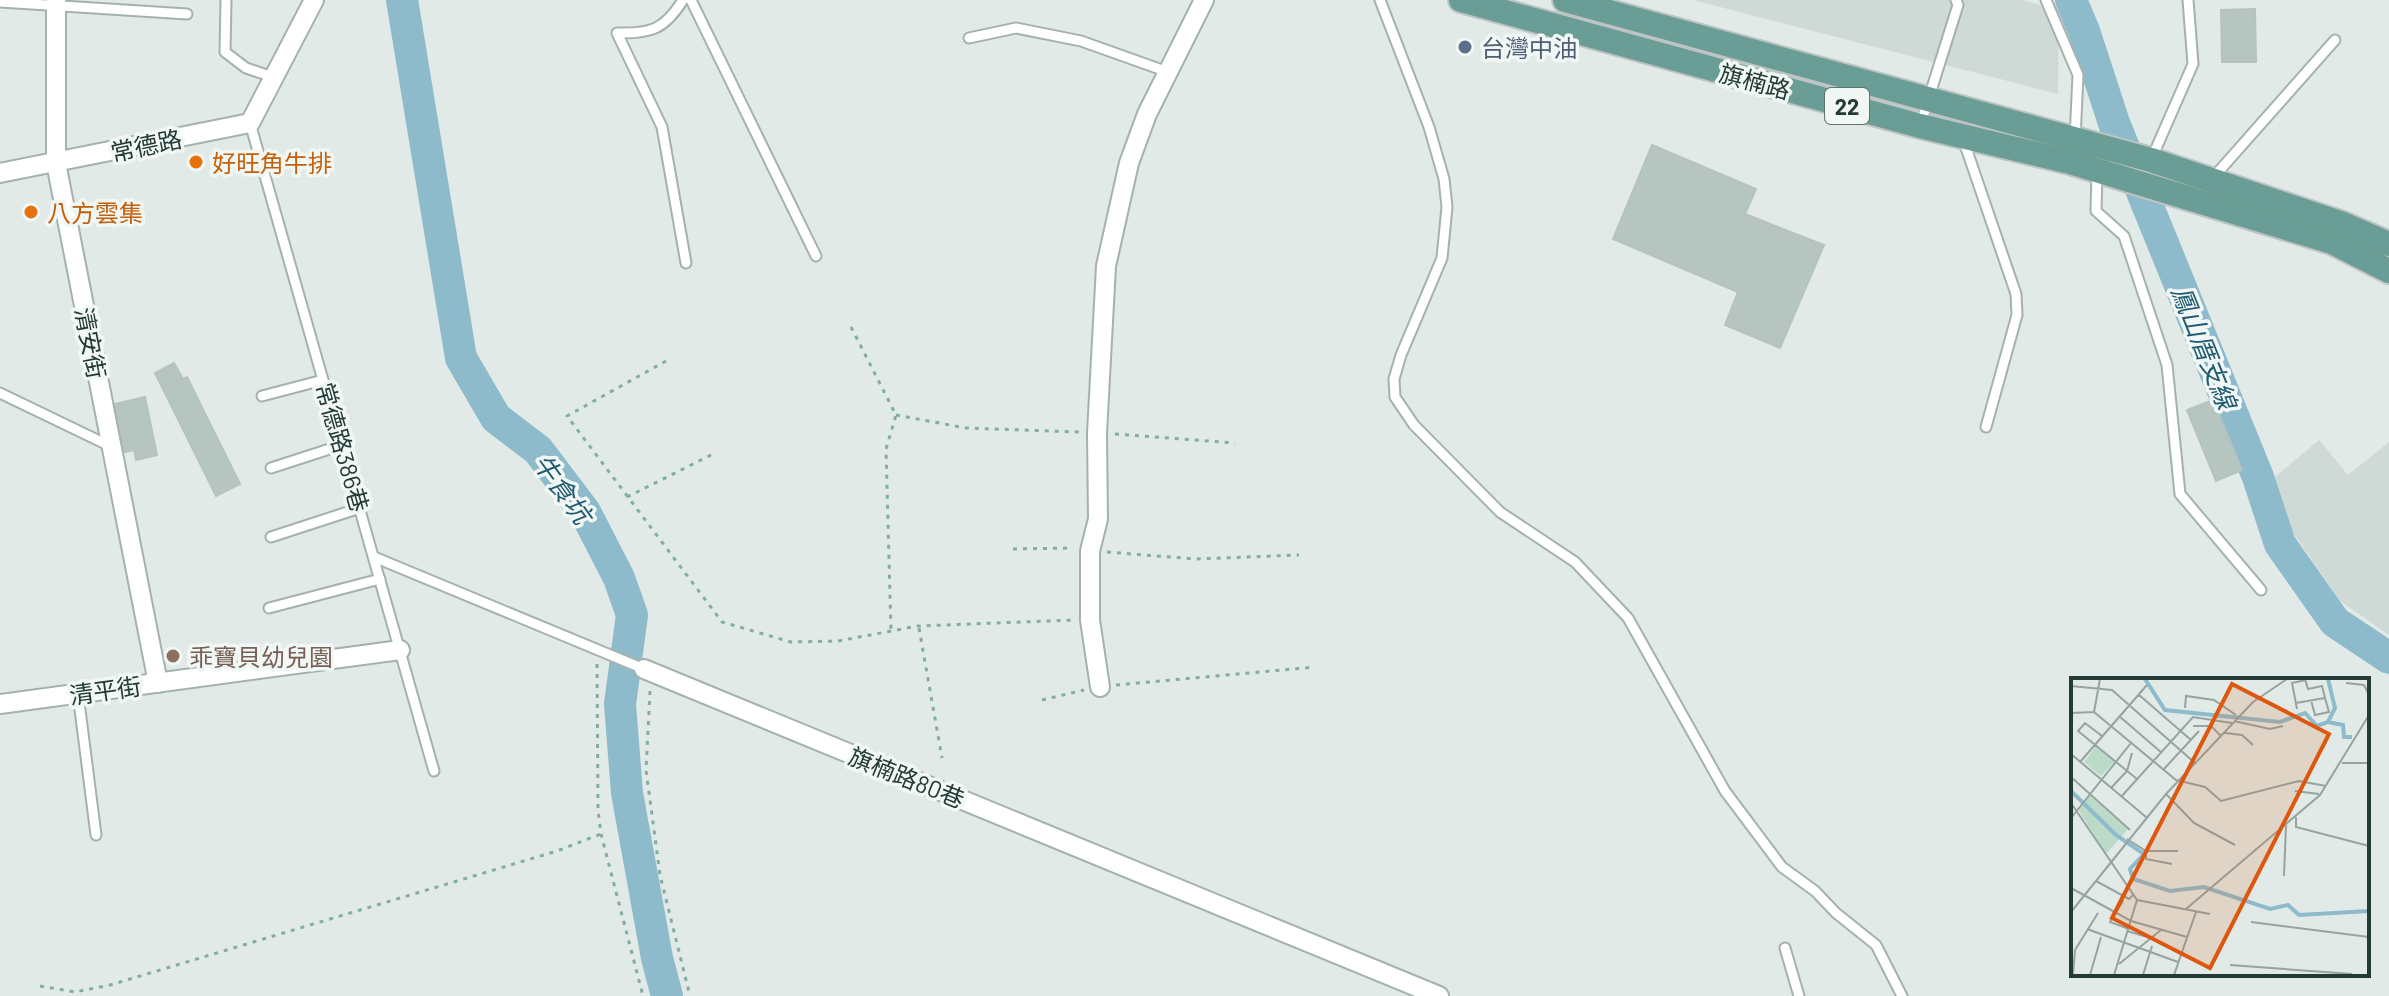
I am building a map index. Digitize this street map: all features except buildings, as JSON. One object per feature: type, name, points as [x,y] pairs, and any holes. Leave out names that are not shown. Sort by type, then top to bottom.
[{"type":"main road","name":"旗楠路","points":[[1461,0],[1920,126],[1962,136],[2077,148]]},
{"type":"main road","name":"旗楠路","points":[[1565,0],[1604,5],[1927,100],[2077,148],[2097,172]]},
{"type":"main road","name":"22","points":[[2077,148],[2151,160],[2343,224],[2389,244]]},
{"type":"main road","name":"22","points":[[2097,172],[2332,242],[2389,271]]},
{"type":"street","points":[[250,123],[314,0]]},
{"type":"street","points":[[1100,687],[1090,620],[1090,551],[1098,519],[1097,433],[1106,266],[1129,163],[1147,114],[1204,0]]},
{"type":"street","name":"清安街","points":[[56,2],[56,163],[158,683]]},
{"type":"street","points":[[1598,39],[1604,5]]},
{"type":"street","name":"常德路","points":[[0,173],[250,123]]},
{"type":"street","name":"清平街","points":[[0,704],[400,650]]},
{"type":"street","name":"旗楠路80巷","points":[[648,670],[1439,996]]},
{"type":"lane","points":[[226,0],[225,52],[246,68],[273,77]]},
{"type":"lane","points":[[683,0],[672,18],[662,25],[643,34],[617,33],[662,127],[686,263]]},
{"type":"lane","points":[[691,0],[816,256]]},
{"type":"lane","points":[[1380,0],[1429,127],[1444,179],[1447,207],[1442,258],[1401,355],[1394,379],[1395,397],[1414,425],[1500,512],[1575,562],[1628,618],[1725,791],[1782,867],[1815,891],[1836,913],[1876,945],[1902,996]]},
{"type":"lane","points":[[1920,126],[1958,5],[1956,0]]},
{"type":"lane","points":[[2046,0],[2078,75],[2077,148]]},
{"type":"lane","points":[[2151,160],[2193,64],[2188,0]]},
{"type":"lane","points":[[0,2],[56,2],[187,14]]},
{"type":"lane","points":[[969,38],[1016,28],[1081,41],[1168,72]]},
{"type":"lane","points":[[2212,179],[2335,40]]},
{"type":"lane","name":"常德路386巷","points":[[250,123],[434,771]]},
{"type":"lane","points":[[1962,136],[2016,294],[2017,315],[1986,427]]},
{"type":"lane","points":[[2097,172],[2096,211],[2124,236],[2167,365],[2180,494],[2261,590]]},
{"type":"lane","points":[[262,396],[323,380]]},
{"type":"lane","points":[[0,393],[112,447]]},
{"type":"lane","points":[[271,468],[342,445]]},
{"type":"lane","points":[[271,537],[360,508]]},
{"type":"lane","name":"旗楠路80巷","points":[[374,557],[648,670]]},
{"type":"lane","points":[[269,608],[380,579]]},
{"type":"lane","points":[[78,694],[96,835]]},
{"type":"lane","points":[[1785,948],[1799,996]]},
{"type":"path","points":[[851,327],[896,415],[886,449],[891,632]]},
{"type":"path","points":[[666,361],[567,416],[722,622],[791,642],[838,641],[918,626],[1090,620]]},
{"type":"path","points":[[896,415],[966,428],[1235,443]]},
{"type":"path","points":[[627,497],[713,454]]},
{"type":"path","points":[[1013,549],[1074,548],[1195,559],[1299,555]]},
{"type":"path","points":[[918,626],[942,758]]},
{"type":"path","points":[[600,650],[598,810],[601,834],[643,996]]},
{"type":"path","points":[[1042,700],[1100,687],[1315,667]]},
{"type":"path","points":[[648,670],[646,770],[660,875],[690,996]]},
{"type":"path","points":[[40,986],[75,992],[110,985],[557,851],[601,834]]},
{"type":"shaded area","points":[[1693,0],[2023,0],[2059,11],[2058,94]]},
{"type":"shaded area","points":[[2319,440],[2348,475],[2389,442],[2389,635],[2340,601],[2292,531],[2275,477]]},
{"type":"waterway","name":"牛食坑","points":[[402,0],[461,358],[496,418],[538,450],[585,512],[619,578],[632,615],[620,704],[627,793],[657,958],[667,996]]},
{"type":"waterway","name":"鳳山厝支線","points":[[2071,0],[2114,123],[2258,477],[2280,544],[2335,622],[2389,658]]},
{"type":"place","name":"台灣中油","points":[[1465,47]]},
{"type":"place","name":"好旺角牛排","points":[[196,162]]},
{"type":"place","name":"八方雲集","points":[[31,212]]},
{"type":"place","name":"乖寶貝幼兒園","points":[[173,656]]}]
